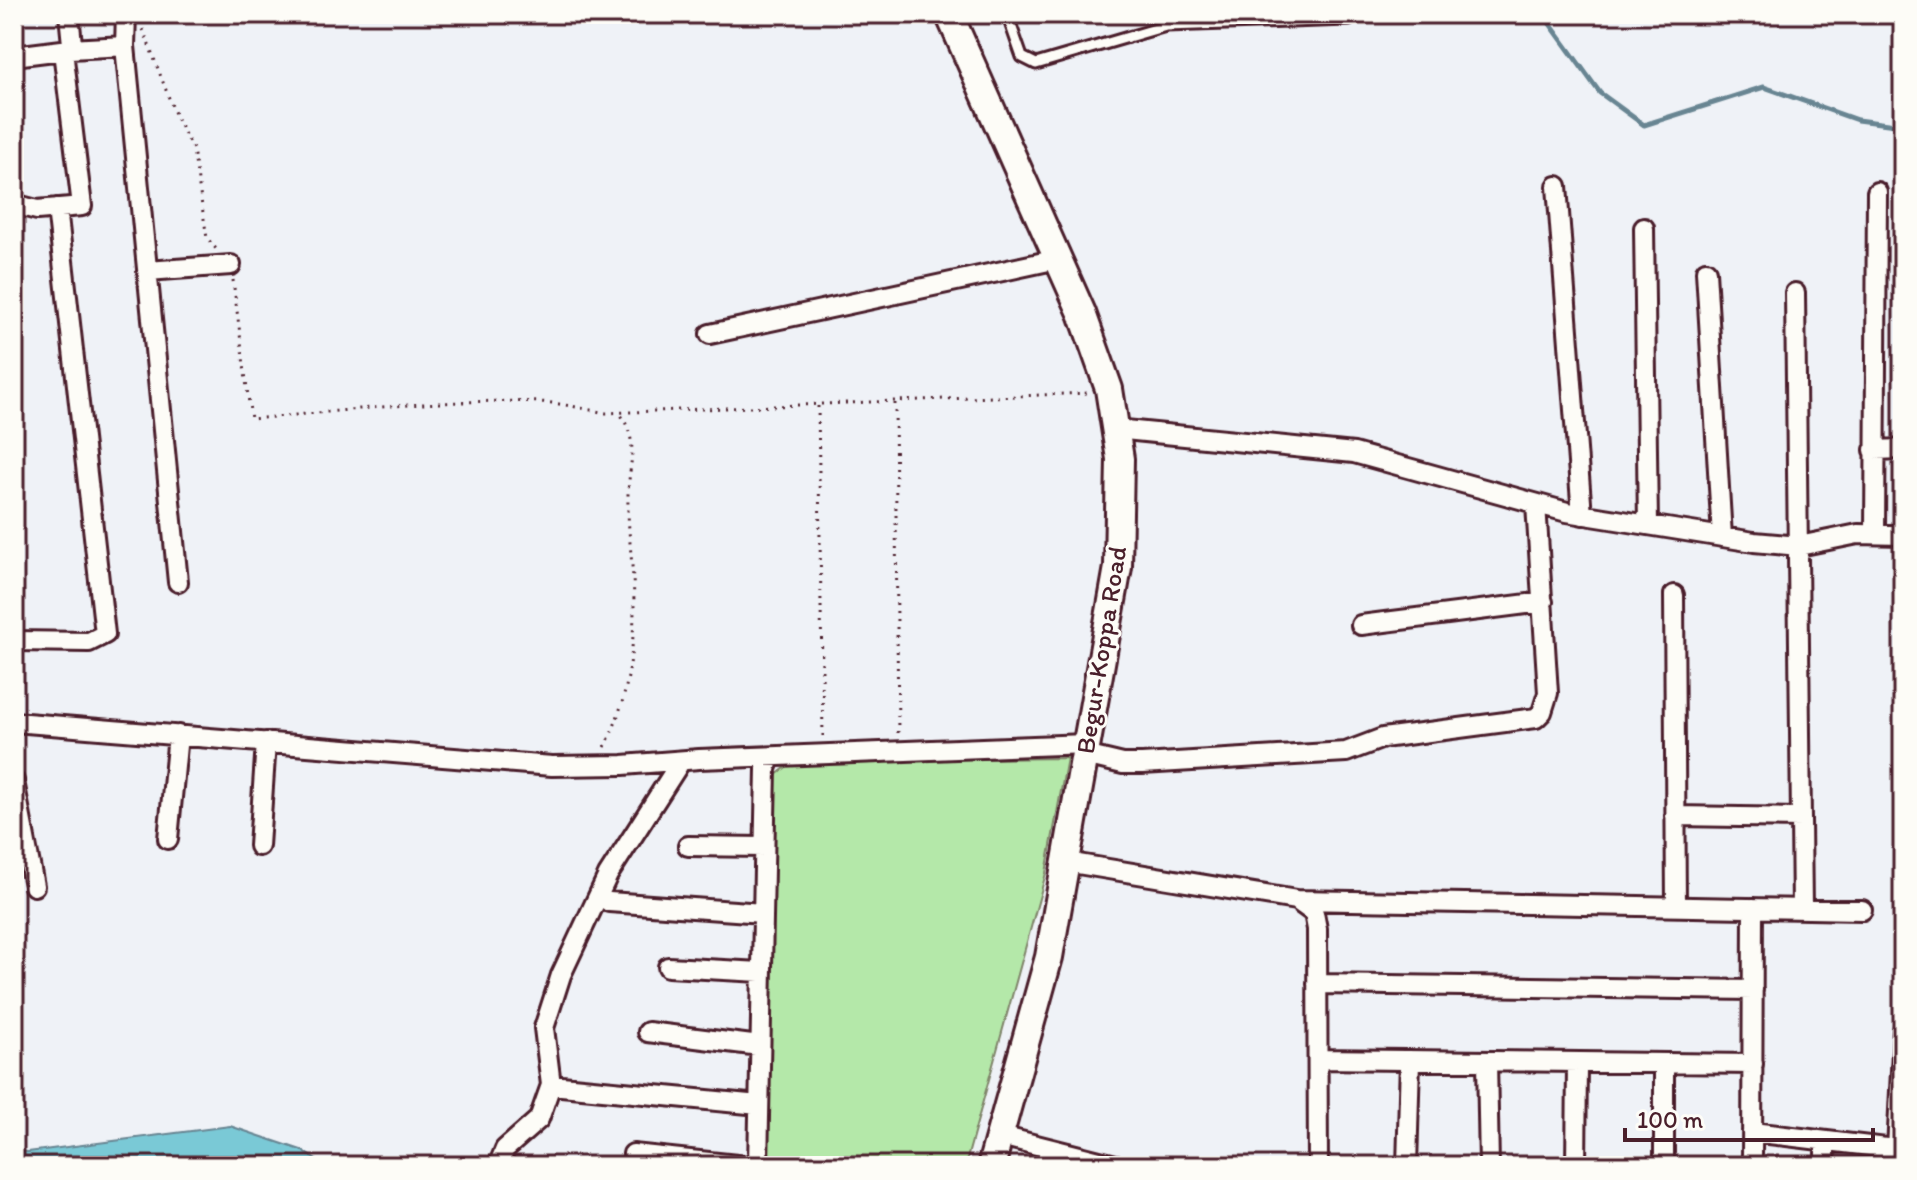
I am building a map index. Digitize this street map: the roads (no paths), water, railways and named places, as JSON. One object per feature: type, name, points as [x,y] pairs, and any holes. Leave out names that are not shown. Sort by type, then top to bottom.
[{"type":"main road","name":"Begur-Koppa Road","points":[[949,14],[1082,313],[1109,389],[1120,459],[1118,567],[1049,957],[991,1166]]},
{"type":"street","points":[[66,50],[72,44],[69,14]]},
{"type":"street","points":[[133,18],[125,46],[178,582]]},
{"type":"street","points":[[14,56],[125,46]]},
{"type":"street","points":[[14,204],[37,210],[82,206],[66,50]]},
{"type":"street","points":[[1557,186],[1582,515]]},
{"type":"street","points":[[1875,534],[1877,192]]},
{"type":"street","points":[[14,641],[89,642],[105,634],[57,208]]},
{"type":"street","points":[[1644,228],[1648,525]]},
{"type":"street","points":[[710,334],[1058,259]]},
{"type":"street","points":[[147,271],[231,265]]},
{"type":"street","points":[[1706,271],[1722,537]]},
{"type":"street","points":[[1795,293],[1802,908]]},
{"type":"street","points":[[1115,429],[1354,453],[1582,515],[1722,537],[1799,546],[1858,534],[1903,535]]},
{"type":"street","points":[[1874,450],[1903,449]]},
{"type":"street","points":[[14,722],[552,766],[898,751],[1085,750],[1123,764],[1346,752],[1383,738],[1536,718],[1542,712],[1548,693],[1536,504]]},
{"type":"street","points":[[1674,595],[1676,906]]},
{"type":"street","points":[[1361,625],[1543,602]]},
{"type":"street","points":[[168,839],[178,735]]},
{"type":"street","points":[[259,846],[266,742]]},
{"type":"street","points":[[758,1166],[766,769],[770,758]]},
{"type":"street","points":[[498,1166],[505,1149],[539,1119],[551,1085],[544,1028],[561,975],[608,875],[681,761]]},
{"type":"street","points":[[14,781],[34,886]]},
{"type":"street","points":[[1675,816],[1801,818]]},
{"type":"street","points":[[688,846],[764,847]]},
{"type":"street","points":[[1066,862],[1296,900],[1862,910]]},
{"type":"street","points":[[1296,900],[1314,913],[1317,929],[1318,1166]]},
{"type":"street","points":[[609,902],[763,913]]},
{"type":"street","points":[[1752,1166],[1753,908]]},
{"type":"street","points":[[668,967],[761,972]]},
{"type":"street","points":[[1317,984],[1753,990]]},
{"type":"street","points":[[1752,1132],[1900,1150],[1903,1031]]},
{"type":"street","points":[[648,1032],[760,1046]]},
{"type":"street","points":[[1318,1059],[1753,1064]]},
{"type":"street","points":[[1407,1166],[1410,1060]]},
{"type":"street","points":[[1487,1061],[1489,1166]]},
{"type":"street","points":[[1576,1166],[1577,1064]]},
{"type":"street","points":[[1664,1064],[1664,1166]]},
{"type":"street","points":[[551,1085],[759,1105]]},
{"type":"street","points":[[1001,1136],[1119,1166]]},
{"type":"street","points":[[1825,1141],[1825,1166]]},
{"type":"street","points":[[633,1154],[747,1166]]},
{"type":"lane","points":[[1007,14],[1022,57],[1036,64],[1166,26],[1349,20],[1353,14]]},
{"type":"lane","points":[[1041,14],[1056,14]]},
{"type":"water","points":[[230,1126],[301,1150],[325,1166],[14,1166],[14,1151],[28,1152]]},
{"type":"waterway","points":[[1543,14],[1600,93],[1644,125],[1764,87],[1857,120],[1903,126]]}]
